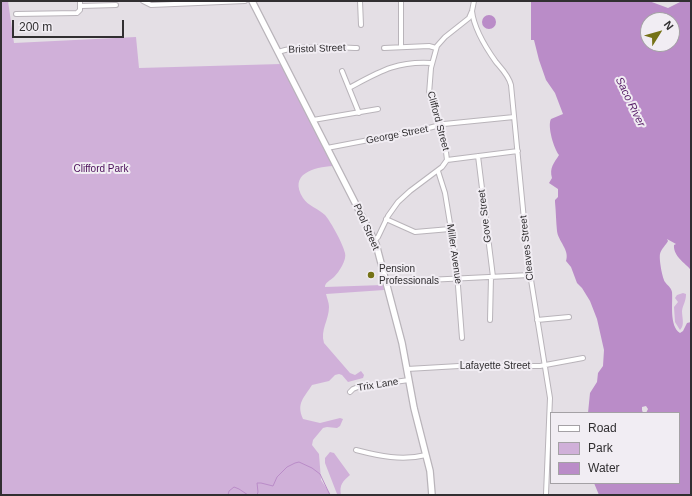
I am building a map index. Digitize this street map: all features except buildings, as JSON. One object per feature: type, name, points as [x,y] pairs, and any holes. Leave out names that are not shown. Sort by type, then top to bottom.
[{"type":"main road","name":"Pool Street","points":[[252,1],[374,241],[402,343],[414,408],[431,473],[432,495]]},
{"type":"street","points":[[16,14],[77,13],[80,11],[80,1]]},
{"type":"street","points":[[143,1],[151,5],[245,1]]},
{"type":"street","points":[[360,1],[361,25]]},
{"type":"street","points":[[401,1],[401,46]]},
{"type":"street","points":[[472,11],[474,1]]},
{"type":"street","points":[[81,6],[116,5]]},
{"type":"street","name":"Clifford Street","points":[[374,241],[378,237],[386,219],[403,197],[438,171],[447,160],[447,153],[440,125],[429,91],[431,63],[436,48],[447,34],[468,19],[472,11]]},
{"type":"street","name":"Cleaves Street","points":[[472,11],[474,21],[485,44],[510,81],[530,275],[550,406],[546,494]]},
{"type":"street","points":[[384,48],[401,46],[429,46],[436,48]]},
{"type":"street","name":"Bristol Street","points":[[278,52],[315,48],[357,48]]},
{"type":"street","points":[[349,88],[389,68],[408,64],[431,63]]},
{"type":"street","points":[[342,71],[359,113]]},
{"type":"street","points":[[313,120],[378,109]]},
{"type":"street","name":"George Street","points":[[328,148],[422,130],[440,125],[514,117]]},
{"type":"street","points":[[447,160],[518,151]]},
{"type":"street","name":"Gove Street","points":[[478,156],[492,277],[490,320]]},
{"type":"street","name":"Miller Avenue","points":[[438,171],[445,193],[458,278],[462,338]]},
{"type":"street","points":[[386,219],[416,232],[450,229]]},
{"type":"street","points":[[386,282],[530,275]]},
{"type":"street","points":[[537,320],[569,317]]},
{"type":"street","name":"Lafayette Street","points":[[407,369],[459,366],[540,366],[583,358]]},
{"type":"street","name":"Trix Lane","points":[[350,392],[358,387],[409,380]]},
{"type":"street","points":[[356,450],[379,456],[410,458],[426,455]]},
{"type":"green space","name":"Clifford Park","points":[[1,1],[8,1],[14,43],[136,37],[139,68],[281,64],[333,166],[318,168],[305,173],[299,183],[299,190],[303,198],[328,218],[345,253],[345,259],[340,269],[325,285],[325,287],[383,285],[384,290],[326,294],[329,312],[323,334],[324,343],[350,373],[355,375],[361,371],[364,375],[363,378],[348,382],[342,375],[335,375],[329,381],[312,385],[302,401],[300,409],[303,419],[320,423],[340,418],[343,419],[340,426],[337,428],[323,428],[313,440],[312,445],[319,454],[321,480],[331,495],[1,495]]},
{"type":"green space","points":[[683,293],[686,294],[686,297],[682,311],[683,324],[680,330],[675,322],[674,307],[678,302],[675,298],[677,295]]},
{"type":"green space","points":[[330,452],[334,453],[350,475],[342,484],[341,495],[337,494],[325,463],[325,458]]},
{"type":"water","name":"Saco River","points":[[531,1],[649,1],[668,8],[682,1],[691,1],[691,270],[675,253],[674,245],[676,244],[667,239],[668,241],[661,250],[660,256],[664,280],[672,292],[672,314],[674,325],[680,333],[683,331],[687,323],[691,322],[691,495],[599,495],[594,484],[680,484],[680,412],[646,412],[648,409],[646,406],[642,407],[643,412],[588,412],[590,393],[597,382],[598,373],[603,366],[604,350],[597,319],[590,301],[577,283],[571,267],[566,261],[567,257],[565,249],[558,235],[555,200],[558,197],[558,189],[549,183],[552,178],[552,166],[559,155],[552,137],[550,122],[551,119],[563,114],[555,93],[546,80],[534,40],[531,40]]},
{"type":"water","points":[[486,15],[492,15],[496,19],[496,25],[492,29],[486,29],[482,25],[482,19]]},
{"type":"waterway","points":[[257,495],[257,483],[273,486],[277,477],[287,467],[299,462],[312,468],[320,474],[330,495]]},
{"type":"waterway","points":[[228,495],[229,491],[234,487],[248,495]]},
{"type":"place","name":"Pension Professionals","points":[[371,275]]}]
